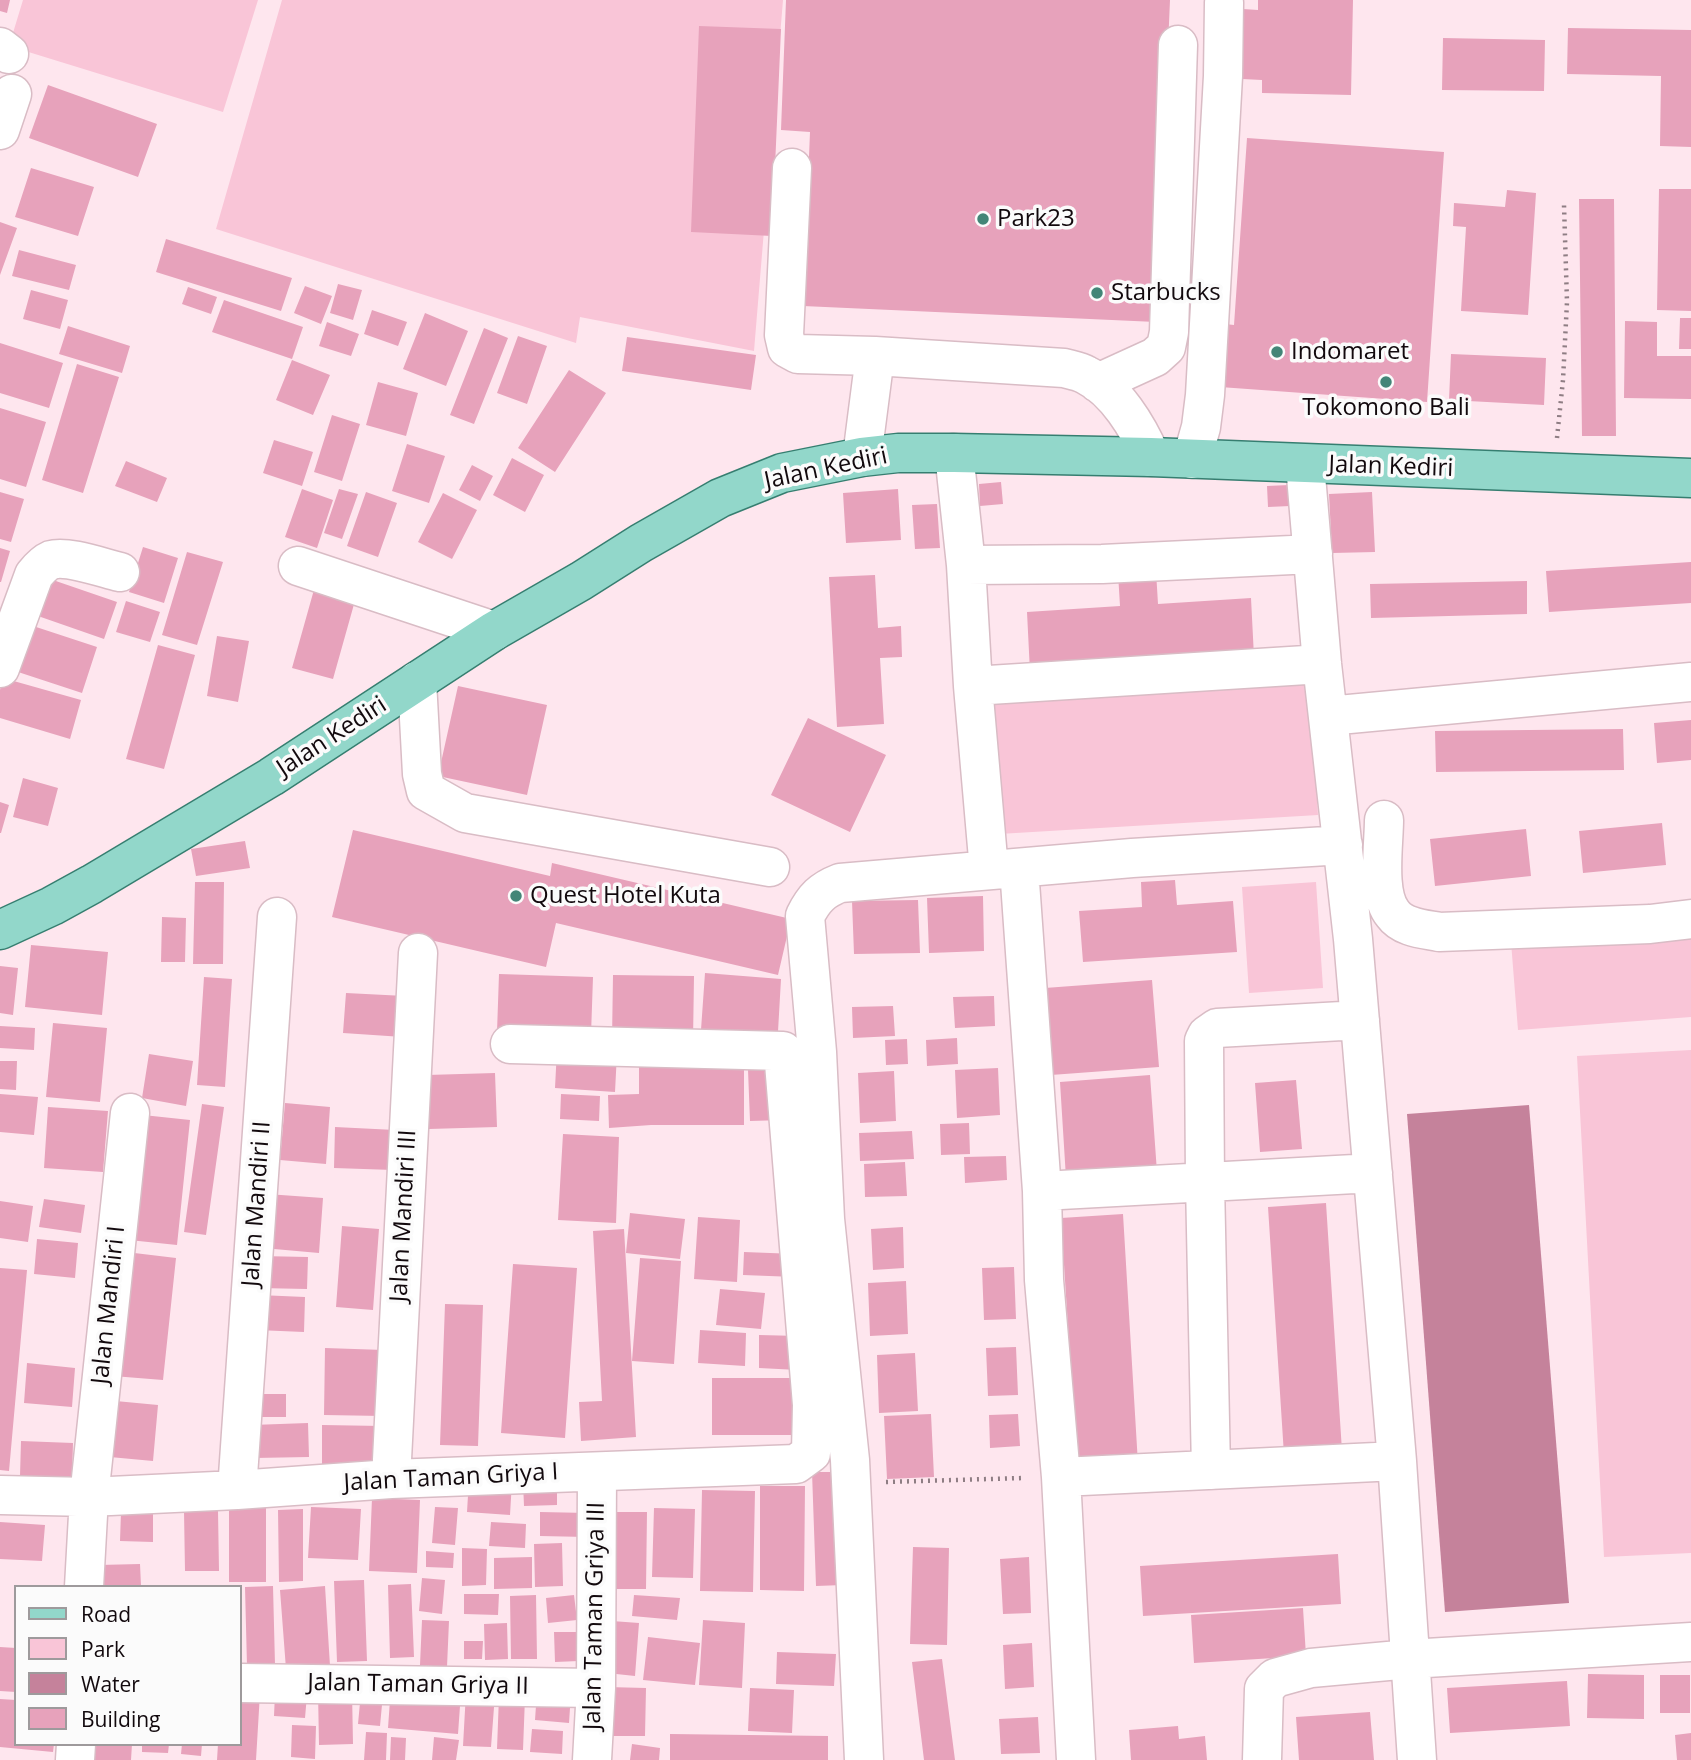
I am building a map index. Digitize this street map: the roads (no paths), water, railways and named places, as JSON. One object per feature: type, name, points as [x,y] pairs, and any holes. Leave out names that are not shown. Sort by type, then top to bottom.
[{"type":"main road","name":"Jalan Kediri","points":[[0,930],[62,901],[271,777],[494,631],[581,581],[641,542],[720,498],[782,473],[862,457],[898,453],[954,453],[1151,457],[1691,478]]},
{"type":"street","points":[[1192,459],[1201,427],[1205,395],[1223,76],[1224,3]]},
{"type":"street","points":[[1098,383],[1156,357],[1166,347],[1169,332],[1178,45]]},
{"type":"street","points":[[0,130],[12,94]]},
{"type":"street","points":[[792,168],[784,335],[787,348],[798,354],[1064,368],[1084,374],[1098,383],[1142,436],[1151,457]]},
{"type":"street","points":[[862,457],[875,356]]},
{"type":"street","points":[[954,453],[966,565],[972,686],[1004,869],[1042,1191],[1044,1280],[1061,1477],[1076,1760]]},
{"type":"street","points":[[1305,464],[1322,664],[1360,1020],[1397,1461],[1417,1760]]},
{"type":"street","points":[[966,565],[1102,564],[1313,554]]},
{"type":"street","points":[[0,668],[34,575],[44,564],[51,560],[68,560],[120,572]]},
{"type":"street","points":[[298,566],[494,631]]},
{"type":"street","points":[[972,686],[1322,664]]},
{"type":"street","points":[[417,681],[422,774],[426,791],[465,813],[769,867]]},
{"type":"street","points":[[1328,716],[1691,682]]},
{"type":"street","points":[[1384,820],[1384,895],[1393,915],[1413,928],[1439,932],[1650,924],[1691,919]]},
{"type":"street","points":[[828,1403],[825,1219],[817,1052],[805,916],[812,901],[823,890],[840,883],[1343,845]]},
{"type":"street","name":"Jalan Mandiri II","points":[[237,1490],[277,917]]},
{"type":"street","name":"Jalan Mandiri III","points":[[391,1479],[418,953]]},
{"type":"street","points":[[1211,1470],[1203,1049],[1207,1035],[1217,1028],[1360,1020]]},
{"type":"street","points":[[510,1044],[783,1051],[828,1403],[850,1482],[864,1760]]},
{"type":"street","name":"Jalan Mandiri I","points":[[84,1585],[89,1497],[130,1113]]},
{"type":"street","points":[[1042,1191],[1373,1173]]},
{"type":"street","name":"Jalan Taman Griya I","points":[[0,1495],[89,1497],[391,1479],[796,1464],[811,1453],[828,1403]]},
{"type":"street","points":[[1061,1477],[1397,1461]]},
{"type":"street","name":"Jalan Taman Griya III","points":[[593,1760],[597,1472]]},
{"type":"street","points":[[1262,1760],[1263,1695],[1269,1682],[1311,1668],[1410,1659],[1691,1642]]},
{"type":"street","name":"Jalan Taman Griya II","points":[[242,1683],[596,1688]]},
{"type":"water","points":[[1529,1105],[1569,1603],[1445,1612],[1407,1114]]},
{"type":"place","name":"Park23","points":[[983,219]]},
{"type":"place","name":"Starbucks","points":[[1097,293]]},
{"type":"place","name":"Indomaret","points":[[1277,352]]},
{"type":"place","name":"Tokomono Bali","points":[[1386,382]]},
{"type":"place","name":"Quest Hotel Kuta","points":[[516,896]]}]
